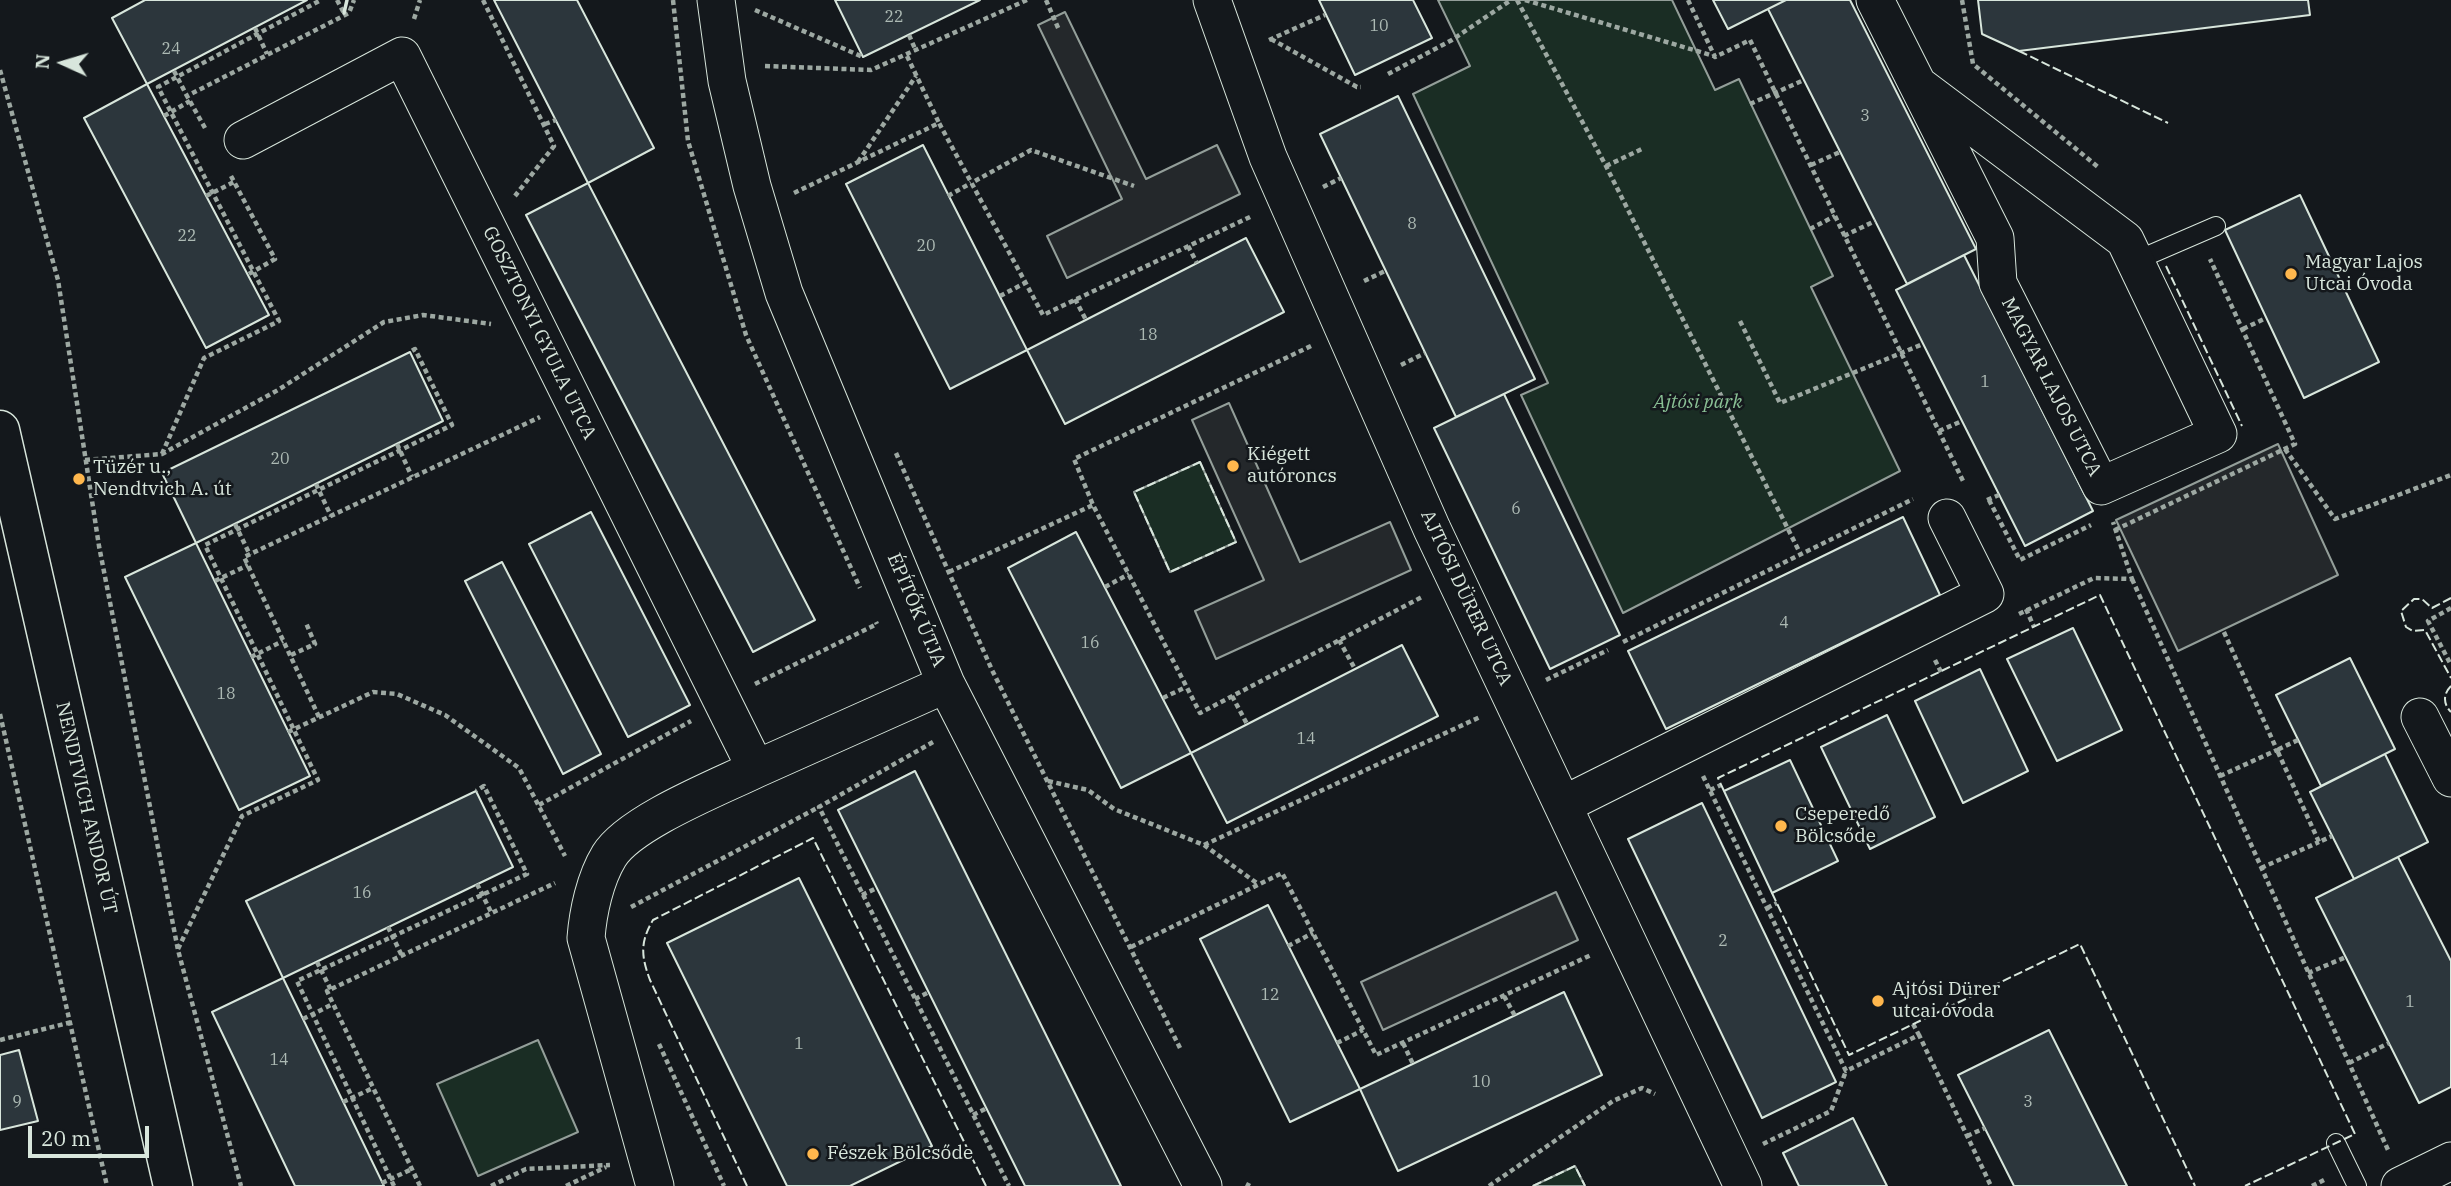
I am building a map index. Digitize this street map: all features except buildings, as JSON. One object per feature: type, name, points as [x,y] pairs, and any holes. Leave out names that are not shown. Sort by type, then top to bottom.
[{"type":"main road","name":"NENDTVICH ANDOR ÚT","points":[[0,430],[173,1186]]},
{"type":"street","name":"ÉPÍTŐK ÚTJA","points":[[716,0],[727,81],[784,293],[946,684],[1203,1186]]},
{"type":"street","name":"AJTÓSI DÜRER UTCA","points":[[1212,0],[1268,157],[1433,529],[1526,693],[1565,804],[1743,1186]]},
{"type":"street","name":"MAGYAR LAJOS UTCA","points":[[1875,0],[1921,86],[1995,239],[1998,283],[2101,485],[2218,434],[2125,240],[1921,86]]},
{"type":"street","name":"GOSZTONYI GYULA UTCA","points":[[243,140],[402,57],[573,402],[733,696],[757,769]]},
{"type":"street","points":[[1565,804],[1985,594],[1947,518]]},
{"type":"street","points":[[655,1186],[586,939],[588,917],[608,857],[617,846],[656,818],[757,769],[946,684]]},
{"type":"street","points":[[2420,717],[2446,758]]},
{"type":"street","points":[[2401,1186],[2451,1161]]},
{"type":"lane","points":[[2135,261],[2216,226]]},
{"type":"lane","points":[[2336,1143],[2357,1186]]},
{"type":"path","points":[[162,454],[204,358],[279,321],[158,87],[175,74],[321,0]]},
{"type":"path","points":[[337,0],[345,15]]},
{"type":"path","points":[[187,96],[349,13],[354,0]]},
{"type":"path","points":[[753,0],[757,20]]},
{"type":"path","points":[[765,65],[871,70],[1027,0]]},
{"type":"path","points":[[1045,0],[1059,30]]},
{"type":"path","points":[[1388,74],[1452,40],[1511,0]]},
{"type":"path","points":[[1517,0],[1606,166],[1801,555]]},
{"type":"path","points":[[1525,0],[1714,57],[1750,40],[1965,485]]},
{"type":"path","points":[[1688,0],[1714,57]]},
{"type":"path","points":[[1962,0],[1972,64],[1988,76]]},
{"type":"path","points":[[755,9],[863,57]]},
{"type":"path","points":[[1259,44],[1325,15]]},
{"type":"path","points":[[499,32],[508,28]]},
{"type":"path","points":[[256,31],[267,54]]},
{"type":"path","points":[[909,35],[916,51]]},
{"type":"path","points":[[1271,39],[1361,87]]},
{"type":"path","points":[[763,54],[768,78]]},
{"type":"path","points":[[907,56],[939,122],[1043,315],[1258,213]]},
{"type":"path","points":[[0,70],[58,280],[99,546],[178,950],[241,1186]]},
{"type":"path","points":[[164,116],[190,102],[175,74]]},
{"type":"path","points":[[858,162],[916,76]]},
{"type":"path","points":[[1750,104],[1804,80]]},
{"type":"path","points":[[545,124],[556,120]]},
{"type":"path","points":[[794,193],[939,122]]},
{"type":"path","points":[[1606,166],[1644,148]]},
{"type":"path","points":[[948,196],[1031,150],[1134,186]]},
{"type":"path","points":[[1811,165],[1840,152]]},
{"type":"path","points":[[1312,191],[1341,178]]},
{"type":"path","points":[[790,180],[797,205]]},
{"type":"path","points":[[206,197],[234,182]]},
{"type":"path","points":[[1810,229],[1835,216]]},
{"type":"path","points":[[1844,236],[1875,221]]},
{"type":"path","points":[[1188,246],[1197,263]]},
{"type":"path","points":[[247,275],[275,259]]},
{"type":"path","points":[[1354,286],[1385,271]]},
{"type":"path","points":[[1000,296],[1026,283]]},
{"type":"path","points":[[1075,299],[1086,320]]},
{"type":"path","points":[[85,460],[162,454],[278,390],[384,322],[423,315],[500,324]]},
{"type":"path","points":[[2243,329],[2266,318]]},
{"type":"path","points":[[1740,321],[1780,403],[1923,344]]},
{"type":"path","points":[[1318,343],[1074,459],[1093,505],[1200,713],[1433,592]]},
{"type":"path","points":[[178,950],[242,816],[318,779],[290,730],[218,580],[205,545],[236,526],[398,447],[452,425],[415,349],[410,352]]},
{"type":"path","points":[[1391,370],[1425,353]]},
{"type":"path","points":[[319,716],[244,557],[573,402]]},
{"type":"path","points":[[1939,431],[1962,421]]},
{"type":"path","points":[[892,444],[992,670],[1185,1059]]},
{"type":"path","points":[[398,447],[412,477]]},
{"type":"path","points":[[2285,449],[2335,519],[2451,475]]},
{"type":"path","points":[[1950,480],[1960,474]]},
{"type":"path","points":[[2101,485],[2132,579],[2401,1186]]},
{"type":"path","points":[[317,487],[331,516]]},
{"type":"path","points":[[1982,502],[1999,495]]},
{"type":"path","points":[[1623,642],[1918,496]]},
{"type":"path","points":[[1989,500],[2020,560],[2097,522]]},
{"type":"path","points":[[949,572],[1093,505]]},
{"type":"path","points":[[236,526],[250,555]]},
{"type":"path","points":[[218,580],[248,565]]},
{"type":"path","points":[[1105,587],[1129,574]]},
{"type":"path","points":[[2015,616],[2094,578],[2132,579]]},
{"type":"path","points":[[2021,598],[2034,627]]},
{"type":"path","points":[[2451,608],[2428,621],[2451,665]]},
{"type":"path","points":[[290,655],[316,644],[306,623]]},
{"type":"path","points":[[539,805],[733,696],[877,624]]},
{"type":"path","points":[[2223,630],[2319,842]]},
{"type":"path","points":[[1339,640],[1355,669]]},
{"type":"path","points":[[254,655],[284,641]]},
{"type":"path","points":[[1204,845],[1526,693],[1608,650]]},
{"type":"path","points":[[1163,698],[1186,687]]},
{"type":"path","points":[[290,730],[373,692],[397,694],[445,715],[519,768],[568,863]]},
{"type":"path","points":[[1232,696],[1247,724]]},
{"type":"path","points":[[0,714],[72,1022],[107,1186]]},
{"type":"path","points":[[628,909],[819,807],[966,724]]},
{"type":"path","points":[[2220,776],[2298,740]]},
{"type":"path","points":[[1687,743],[1846,1071]]},
{"type":"path","points":[[1048,780],[1088,790],[1114,809],[1204,845],[1258,884]]},
{"type":"path","points":[[1710,790],[1721,785]]},
{"type":"path","points":[[394,1186],[297,981],[527,874],[484,786],[476,790]]},
{"type":"path","points":[[819,807],[1009,1186]]},
{"type":"path","points":[[2261,868],[2332,836]]},
{"type":"path","points":[[1131,947],[1282,873],[1376,1055],[1599,952]]},
{"type":"path","points":[[420,1186],[327,991],[562,880]]},
{"type":"path","points":[[477,884],[491,912]]},
{"type":"path","points":[[863,895],[877,888]]},
{"type":"path","points":[[1767,908],[1777,904]]},
{"type":"path","points":[[388,927],[402,956]]},
{"type":"path","points":[[1289,946],[1313,933]]},
{"type":"path","points":[[2308,973],[2346,957]]},
{"type":"path","points":[[317,962],[331,990]]},
{"type":"path","points":[[915,999],[929,992]]},
{"type":"path","points":[[1504,996],[1515,1016]]},
{"type":"path","points":[[303,1019],[333,1004]]},
{"type":"path","points":[[2,1040],[72,1022]]},
{"type":"path","points":[[1913,1024],[1991,1186]]},
{"type":"path","points":[[1337,1043],[1363,1030]]},
{"type":"path","points":[[1754,1148],[1832,1111],[1846,1071],[1919,1035]]},
{"type":"path","points":[[656,1038],[724,1186]]},
{"type":"path","points":[[1403,1043],[1413,1063]]},
{"type":"path","points":[[2349,1064],[2389,1044]]},
{"type":"path","points":[[343,1102],[373,1088]]},
{"type":"path","points":[[1489,1186],[1613,1101],[1642,1088],[1660,1097]]},
{"type":"path","points":[[973,1115],[986,1108]]},
{"type":"path","points":[[1967,1136],[1985,1128]]},
{"type":"path","points":[[491,1186],[526,1169],[611,1165]]},
{"type":"path","points":[[382,1182],[412,1169]]},
{"type":"path","points":[[1240,1171],[1247,1185]]},
{"type":"path","points":[[566,1186],[595,1172]]},
{"type":"green space","name":"Ajtósi park","points":[[1438,0],[1672,0],[1715,90],[1739,79],[1833,276],[1811,287],[1900,471],[1623,613],[1521,395],[1548,383],[1413,94],[1470,66]]},
{"type":"green space","points":[[1200,462],[1236,542],[1170,572],[1134,492]]},
{"type":"green space","points":[[538,1040],[578,1132],[478,1176],[437,1084]]},
{"type":"green space","points":[[1575,1166],[1585,1186],[1533,1186]]},
{"type":"shaded area","points":[[1065,12],[1146,179],[1217,145],[1240,194],[1067,278],[1047,236],[1122,199],[1038,25]]},
{"type":"shaded area","points":[[1229,403],[1300,562],[1390,522],[1411,570],[1216,659],[1195,611],[1264,580],[1192,420]]},
{"type":"shaded area","points":[[2278,444],[2338,575],[2178,651],[2116,520]]},
{"type":"shaded area","points":[[1556,892],[1578,940],[1383,1030],[1361,982]]},
{"type":"fence","points":[[2019,51],[2168,123]]},
{"type":"fence","points":[[2166,266],[2242,426]]},
{"type":"fence","points":[[1200,462],[1236,542],[1170,572],[1134,492],[1200,462]]},
{"type":"fence","points":[[1724,791],[1718,778],[2100,595],[2355,1134],[2245,1186]]},
{"type":"fence","points":[[2451,598],[2432,608],[2422,599],[2414,599],[2401,611],[2406,627],[2413,631],[2425,630],[2451,678]]},
{"type":"fence","points":[[2451,686],[2445,699],[2451,712]]},
{"type":"fence","points":[[747,1186],[650,980],[645,964],[644,942],[653,920],[813,838],[986,1186]]},
{"type":"fence","points":[[1772,893],[1849,1055],[2080,944],[2195,1186]]},
{"type":"fence","points":[[1533,1186],[1575,1166],[1585,1186]]},
{"type":"wall","points":[[344,13],[347,0]]},
{"type":"place","name":"Magyar Lajos Utcai Óvoda","points":[[2291,274]]},
{"type":"place","name":"Kiégett autóroncs","points":[[1233,466]]},
{"type":"place","name":"Tüzér u., Nendtvich A. út","points":[[79,479]]},
{"type":"place","name":"Cseperedő Bölcsőde","points":[[1781,826]]},
{"type":"place","name":"Ajtósi Dürer utcai óvoda","points":[[1878,1001]]},
{"type":"place","name":"Fészek Bölcsőde","points":[[813,1154]]}]
